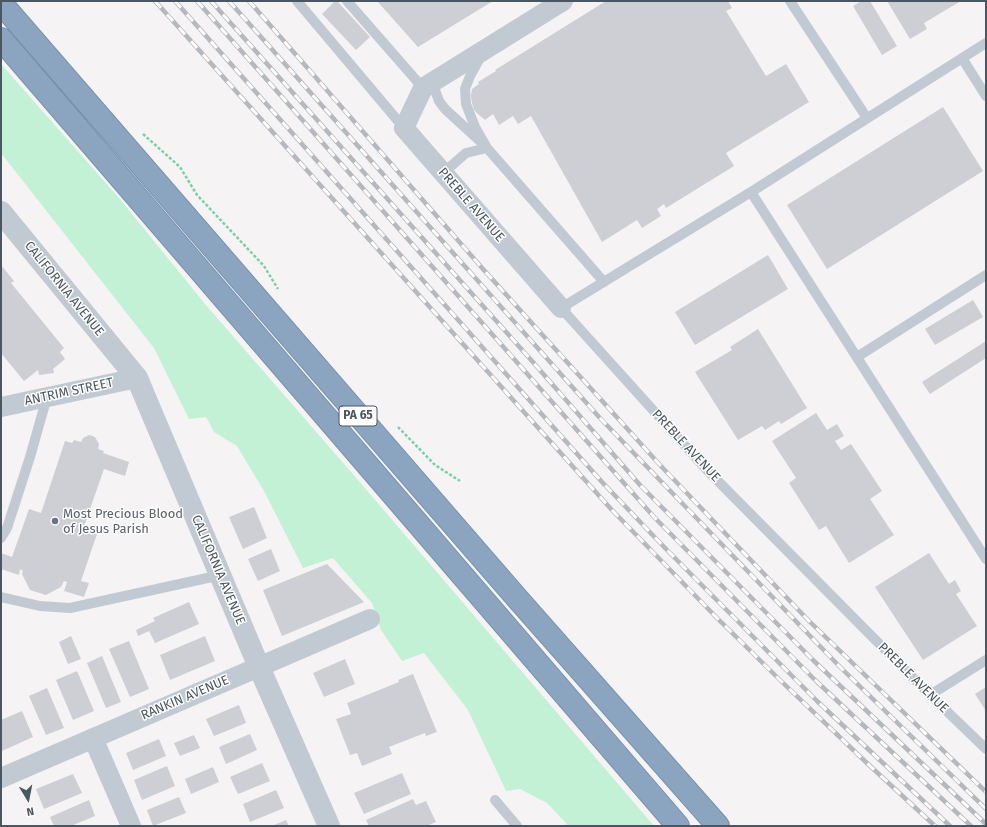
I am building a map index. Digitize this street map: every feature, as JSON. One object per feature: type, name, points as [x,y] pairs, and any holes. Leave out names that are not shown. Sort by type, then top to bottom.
[{"type":"highway","name":"PA 65","points":[[1,3],[511,591],[718,826]]},
{"type":"highway","name":"PA 65","points":[[1,39],[678,826]]},
{"type":"street","points":[[404,128],[427,85],[563,1]]},
{"type":"street","name":"PREBLE AVENUE","points":[[404,128],[561,308]]},
{"type":"street","name":"CALIFORNIA AVENUE","points":[[1,212],[137,378],[259,667],[329,826]]},
{"type":"street","name":"ANTRIM STREET","points":[[1,407],[137,378]]},
{"type":"street","name":"RANKIN AVENUE","points":[[1,778],[370,620]]},
{"type":"street","points":[[92,738],[131,826]]},
{"type":"lane","points":[[297,1],[404,128]]},
{"type":"lane","points":[[347,1],[427,85],[445,109],[487,148],[604,282]]},
{"type":"lane","points":[[790,1],[867,118]]},
{"type":"lane","points":[[561,308],[751,192],[986,43]]},
{"type":"lane","points":[[485,50],[470,76],[465,89],[466,104],[487,148]]},
{"type":"lane","points":[[962,58],[986,96]]},
{"type":"lane","points":[[443,173],[466,153],[487,148]]},
{"type":"lane","points":[[751,192],[986,560]]},
{"type":"lane","points":[[857,357],[986,275]]},
{"type":"lane","name":"PREBLE AVENUE","points":[[561,308],[707,470],[930,695],[986,749]]},
{"type":"lane","points":[[1,538],[7,528],[26,472],[46,397]]},
{"type":"lane","points":[[1,597],[40,606],[70,608],[221,576]]},
{"type":"lane","points":[[930,695],[986,660]]},
{"type":"lane","points":[[496,800],[517,826]]},
{"type":"green space","points":[[1,64],[119,198],[205,304],[358,480],[654,826],[567,826],[566,823],[547,803],[520,789],[506,791],[468,710],[424,653],[402,661],[381,630],[372,603],[333,558],[303,568],[264,491],[237,446],[214,432],[206,417],[189,419],[154,348],[1,153]]},
{"type":"building","points":[[335,1],[337,1],[370,37],[356,50],[322,14]]},
{"type":"building","points":[[377,1],[493,1],[418,47]]},
{"type":"building","points":[[606,1],[728,1],[732,8],[726,11],[766,76],[786,64],[809,102],[726,153],[734,166],[666,208],[664,204],[657,209],[661,216],[642,228],[637,220],[602,242],[531,116],[518,124],[513,116],[499,125],[493,114],[485,120],[474,110],[471,96],[472,89],[479,84],[478,82],[496,71],[495,70]]},
{"type":"building","points":[[861,1],[870,1],[897,46],[882,55],[853,6]]},
{"type":"building","points":[[887,1],[961,1],[924,23],[927,29],[910,39]]},
{"type":"building","points":[[943,107],[983,171],[827,269],[787,205]]},
{"type":"building","points":[[768,255],[788,289],[695,345],[675,312]]},
{"type":"building","points":[[1,265],[14,281],[11,283],[64,348],[60,352],[65,359],[53,369],[54,373],[39,375],[38,370],[24,381],[1,353]]},
{"type":"building","points":[[973,300],[983,317],[935,345],[925,329]]},
{"type":"building","points":[[758,329],[807,408],[781,424],[779,421],[765,430],[762,426],[738,440],[695,372],[732,350],[730,347]]},
{"type":"building","points":[[986,341],[986,358],[930,394],[922,382]]},
{"type":"building","points":[[816,413],[827,430],[837,424],[844,436],[835,441],[841,450],[851,444],[882,491],[870,499],[894,535],[849,563],[826,526],[819,530],[789,483],[796,478],[772,441]]},
{"type":"building","name":"Most Precious Blood of Jesus Parish","points":[[89,435],[95,437],[99,444],[98,449],[104,451],[103,453],[129,462],[125,476],[104,469],[83,529],[97,534],[81,581],[89,583],[84,597],[64,591],[67,582],[64,581],[61,587],[46,595],[30,590],[22,574],[23,571],[20,569],[19,575],[1,569],[1,553],[12,557],[29,509],[41,513],[65,441],[72,443],[74,440],[81,442],[83,438]]},
{"type":"building","points":[[254,507],[267,538],[243,549],[229,517]]},
{"type":"building","points":[[271,549],[280,571],[258,581],[248,559]]},
{"type":"building","points":[[929,553],[949,584],[955,580],[961,591],[956,594],[977,626],[923,660],[875,587]]},
{"type":"building","points":[[327,564],[364,602],[282,636],[263,590]]},
{"type":"building","points":[[189,602],[199,624],[155,643],[149,631],[138,636],[136,630],[155,621],[153,618]]},
{"type":"building","points":[[71,636],[81,659],[68,664],[59,642]]},
{"type":"building","points":[[205,636],[215,661],[170,680],[160,655]]},
{"type":"building","points":[[129,641],[149,689],[130,697],[109,649]]},
{"type":"building","points":[[102,656],[121,702],[106,708],[87,663]]},
{"type":"building","points":[[345,659],[355,684],[324,697],[313,673]]},
{"type":"building","points":[[77,671],[94,711],[73,720],[56,680]]},
{"type":"building","points":[[413,674],[437,732],[426,736],[425,733],[389,747],[392,754],[362,766],[357,753],[350,755],[336,719],[351,714],[347,703],[399,682],[398,680]]},
{"type":"building","points":[[986,687],[986,711],[975,694]]},
{"type":"building","points":[[47,688],[64,728],[46,735],[29,696]]},
{"type":"building","points":[[239,705],[246,723],[214,736],[206,719]]},
{"type":"building","points":[[22,711],[33,737],[2,751],[1,720]]},
{"type":"building","points":[[250,734],[257,750],[226,764],[219,747]]},
{"type":"building","points":[[194,735],[200,748],[180,756],[174,743]]},
{"type":"building","points":[[159,739],[166,756],[133,770],[126,753]]},
{"type":"building","points":[[262,763],[270,781],[238,794],[230,777]]},
{"type":"building","points":[[167,766],[175,786],[142,800],[134,780]]},
{"type":"building","points":[[213,767],[219,782],[191,794],[185,779]]},
{"type":"building","points":[[402,773],[411,794],[364,814],[354,793]]},
{"type":"building","points":[[73,774],[82,793],[44,809],[36,789]]},
{"type":"building","points":[[276,790],[284,808],[250,822],[243,804]]},
{"type":"building","points":[[179,797],[186,813],[153,826],[147,810]]},
{"type":"building","points":[[413,799],[416,805],[426,801],[436,822],[426,826],[369,826],[366,820]]},
{"type":"building","points":[[89,800],[95,816],[71,826],[54,826],[50,817]]},
{"type":"building","points":[[286,820],[289,826],[272,826]]},
{"type":"railway","points":[[155,1],[611,509],[717,618],[781,681],[935,826]]},
{"type":"railway","points":[[175,1],[602,482],[666,549],[817,701],[950,826]]},
{"type":"railway","points":[[197,1],[654,517],[815,680],[971,826]]},
{"type":"railway","points":[[211,1],[532,361],[640,485],[813,660],[986,824]]},
{"type":"railway","points":[[229,1],[599,417],[841,668],[986,809]]},
{"type":"railway","points":[[249,1],[483,269],[660,465],[809,621],[986,792]]},
{"type":"place","name":"Most Precious Blood of Jesus Parish","points":[[55,521]]}]
